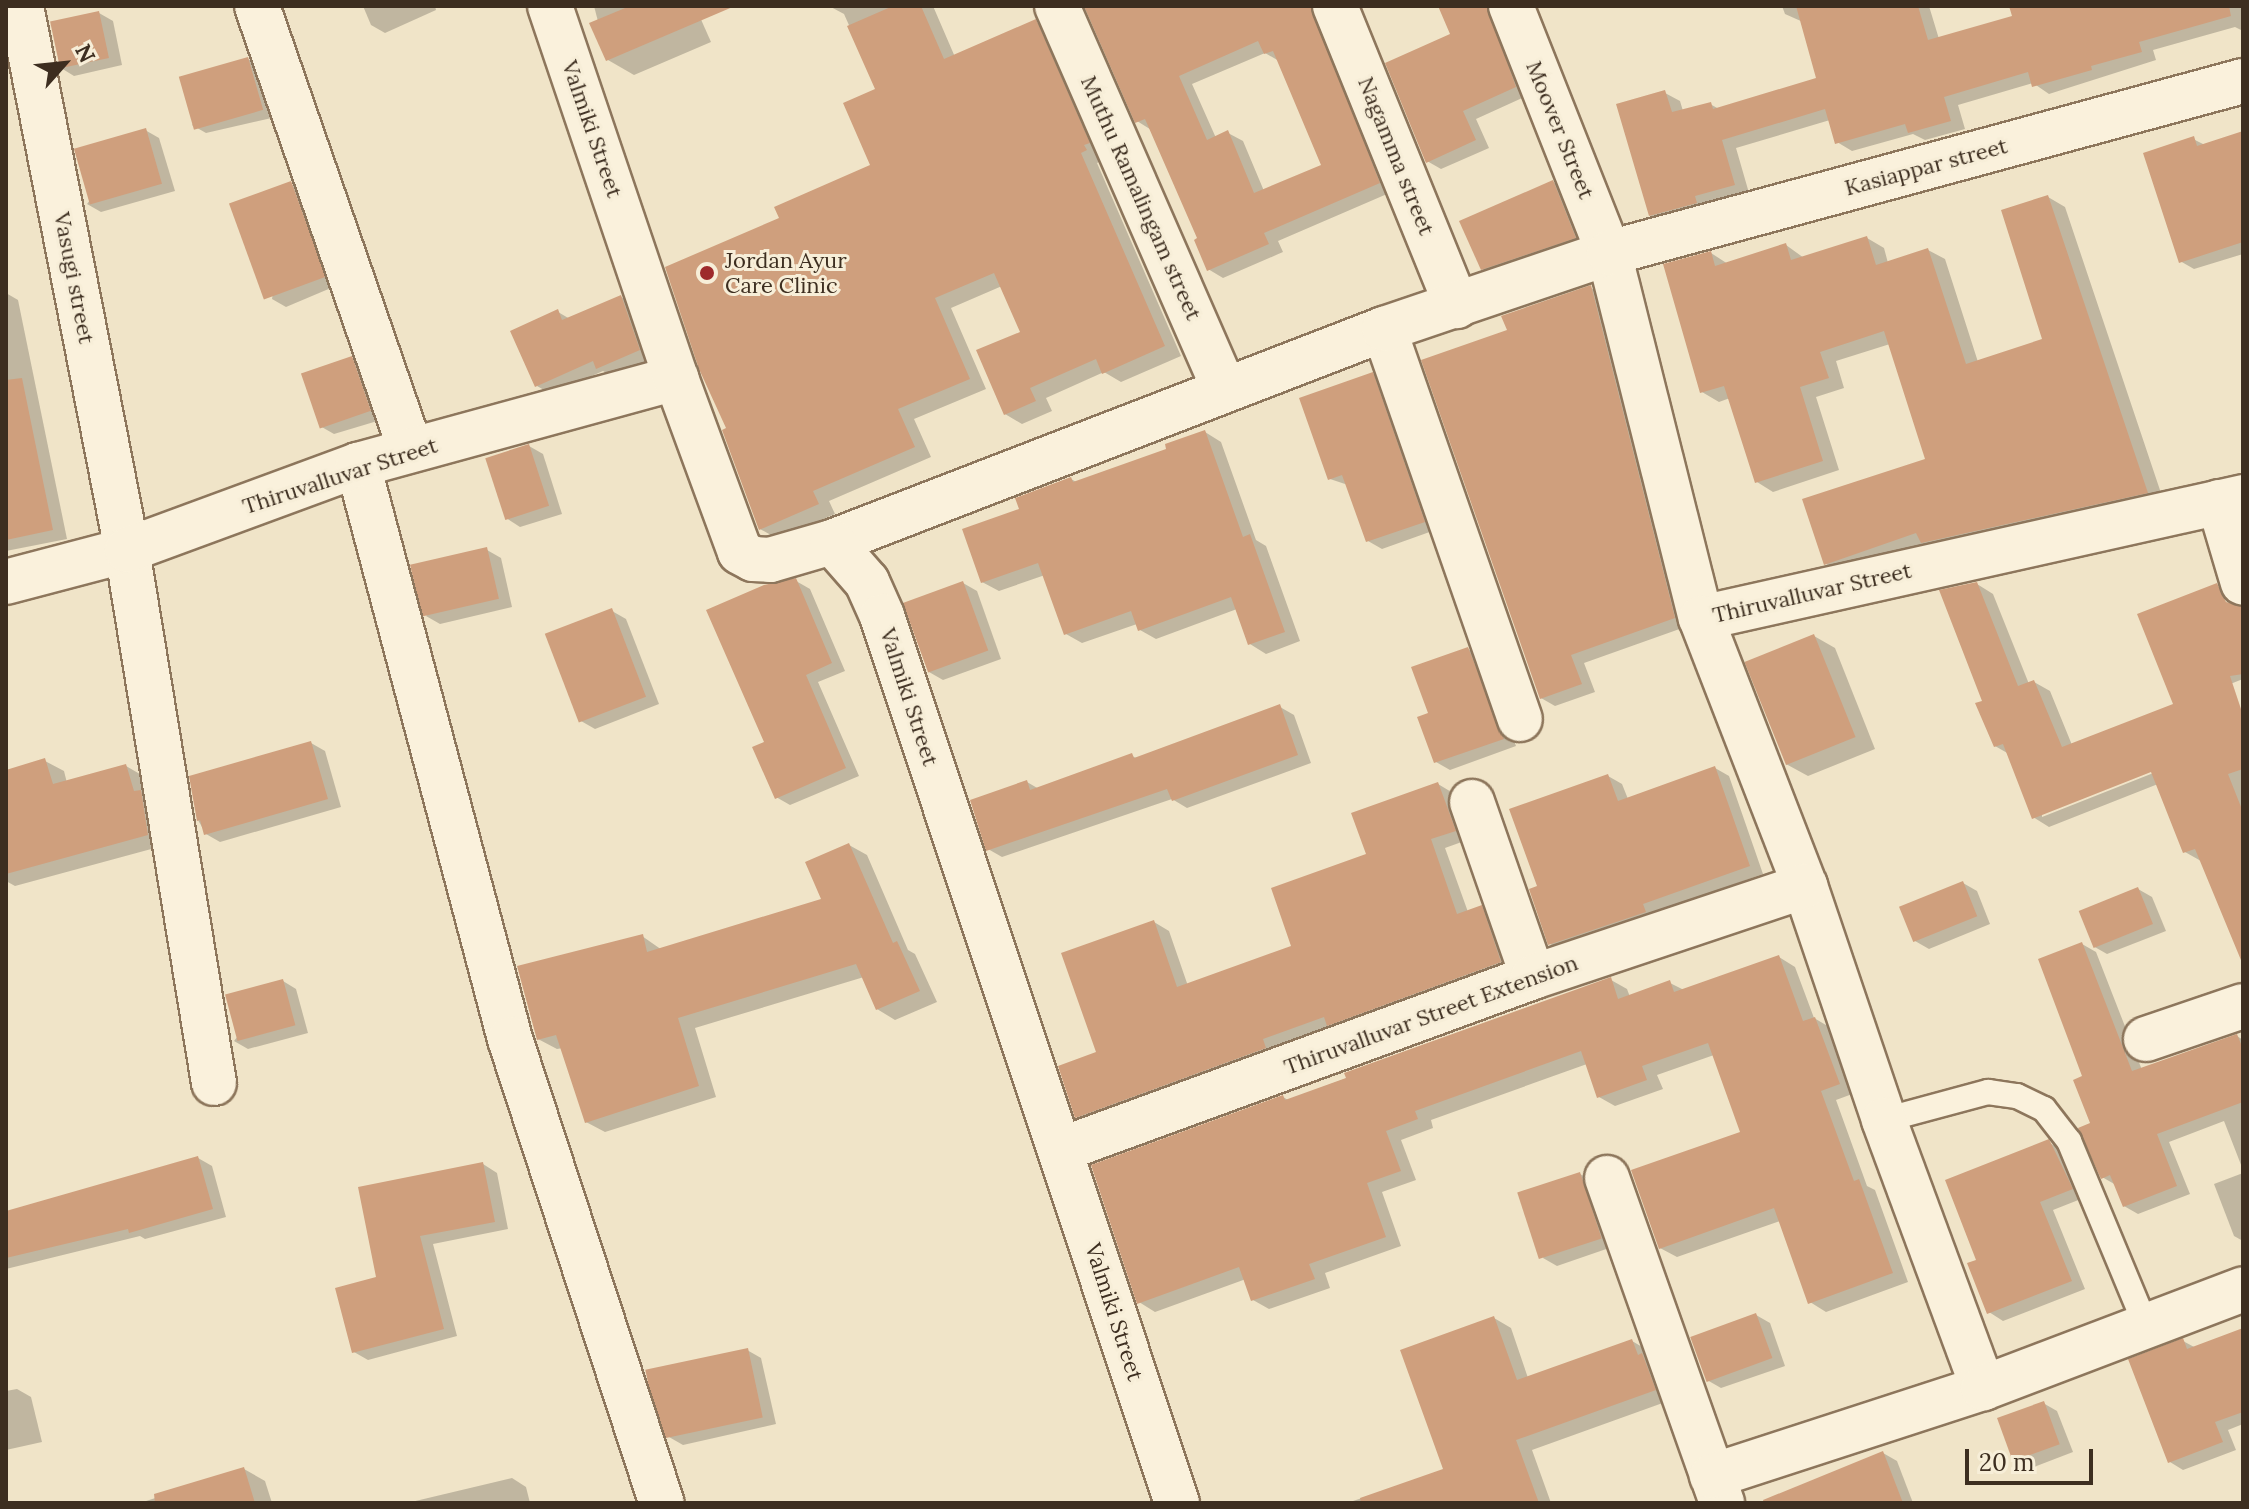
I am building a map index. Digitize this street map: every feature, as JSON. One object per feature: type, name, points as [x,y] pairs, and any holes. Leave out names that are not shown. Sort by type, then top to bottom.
[{"type":"street","name":"Vasugi street","points":[[21,6],[127,550],[214,1083]]},
{"type":"street","points":[[257,6],[411,450]]},
{"type":"street","name":"Valmiki Street","points":[[550,6],[676,378],[740,552],[753,559],[770,560],[832,542],[867,582],[882,616],[1177,1503]]},
{"type":"street","name":"Muthu Ramalingam street","points":[[1057,6],[1225,390]]},
{"type":"street","name":"Nagamma street","points":[[1335,6],[1457,306]]},
{"type":"street","name":"Moover Street","points":[[1511,6],[1609,253]]},
{"type":"street","name":"Kasiappar street","points":[[832,542],[1384,329],[1609,253],[2243,81]]},
{"type":"street","name":"Thiruvalluvar Street","points":[[1609,253],[1701,618],[2231,499]]},
{"type":"street","points":[[1384,329],[1520,719]]},
{"type":"street","name":"Thiruvalluvar Street","points":[[6,582],[127,550],[358,465],[676,378]]},
{"type":"street","points":[[358,465],[510,1039],[662,1503]]},
{"type":"street","points":[[2231,499],[2243,583]]},
{"type":"street","points":[[1701,618],[1805,886],[1884,1120],[1983,1388]]},
{"type":"street","points":[[1472,802],[1533,977]]},
{"type":"street","name":"Thiruvalluvar Street Extension","points":[[1060,1150],[1533,977],[1805,886]]},
{"type":"street","points":[[2146,1039],[2243,1006]]},
{"type":"street","points":[[1607,1178],[1717,1489],[2243,1289]]},
{"type":"lane","points":[[1884,1120],[1988,1092],[2017,1096],[2044,1109],[2069,1141],[2146,1326]]},
{"type":"building","points":[[630,6],[735,6],[606,61],[589,23]]},
{"type":"building","points":[[893,6],[921,6],[944,59],[1036,19],[1090,143],[1084,145],[1087,150],[1081,153],[1165,346],[1102,374],[1096,359],[1030,388],[1036,401],[1004,415],[976,350],[1020,332],[994,273],[935,298],[970,379],[898,409],[915,447],[813,491],[819,504],[759,530],[722,430],[726,428],[699,369],[665,267],[779,218],[774,207],[870,165],[843,103],[875,89],[847,26]]},
{"type":"building","points":[[1084,6],[1311,6],[1380,183],[1264,233],[1269,244],[1207,271],[1194,240],[1197,238],[1145,119],[1135,123]],"holes":[[[1258,41],[1264,54],[1273,51],[1321,165],[1254,193],[1228,130],[1207,140],[1179,76]]]},
{"type":"building","points":[[1438,6],[1487,6],[1516,87],[1463,111],[1476,140],[1426,163],[1385,63],[1450,34]]},
{"type":"building","points":[[1796,6],[1918,6],[1928,40],[2012,16],[2009,6],[2229,6],[2231,16],[2139,42],[2142,52],[2032,87],[2028,72],[1944,97],[1951,121],[1908,133],[1905,124],[1835,144],[1825,109],[1722,140],[1735,185],[1695,196],[1697,203],[1649,216],[1616,104],[1665,90],[1672,112],[1711,102],[1713,109],[1816,78]]},
{"type":"building","points":[[99,11],[109,58],[60,68],[50,21]]},
{"type":"building","points":[[248,57],[263,110],[194,130],[179,77]]},
{"type":"building","points":[[146,128],[162,184],[90,204],[74,149]]},
{"type":"building","points":[[2243,131],[2243,242],[2179,263],[2143,153],[2194,136],[2197,146]]},
{"type":"building","points":[[1553,180],[1576,238],[1481,270],[1459,221]]},
{"type":"building","points":[[291,181],[326,277],[264,299],[229,204]]},
{"type":"building","points":[[2048,195],[2148,493],[1921,543],[1916,533],[1824,565],[1802,499],[1925,459],[1884,331],[1820,352],[1829,378],[1800,387],[1823,461],[1755,483],[1724,386],[1700,393],[1663,264],[1711,251],[1715,266],[1786,243],[1791,260],[1867,236],[1876,265],[1928,248],[1966,364],[2042,339],[2001,210]]},
{"type":"building","points":[[1591,285],[1675,618],[1571,655],[1582,684],[1540,699],[1421,360],[1507,330],[1501,316]]},
{"type":"building","points":[[621,295],[640,350],[596,369],[593,361],[535,387],[510,331],[558,309],[562,320]]},
{"type":"building","points":[[352,356],[371,411],[320,428],[301,374]]},
{"type":"building","points":[[1373,372],[1425,522],[1366,542],[1342,475],[1328,480],[1299,398]]},
{"type":"building","points":[[22,378],[53,530],[6,540],[6,380]]},
{"type":"building","points":[[1205,430],[1243,537],[1250,534],[1285,632],[1248,645],[1231,597],[1138,631],[1131,611],[1064,635],[1038,563],[981,583],[962,529],[1019,509],[1015,498],[1071,477],[1073,482],[1166,449],[1165,444]]},
{"type":"building","points":[[529,444],[549,506],[505,520],[485,458]]},
{"type":"building","points":[[487,547],[499,599],[422,616],[410,565]]},
{"type":"building","points":[[796,578],[832,663],[806,675],[846,768],[775,799],[752,747],[764,742],[706,610],[764,585]]},
{"type":"building","points":[[963,581],[988,651],[928,672],[903,603]]},
{"type":"building","points":[[1977,582],[2018,686],[2034,680],[2062,747],[2173,704],[2137,614],[2217,583],[2226,602],[2243,607],[2243,674],[2230,676],[2243,715],[2243,769],[2228,774],[2243,812],[2243,965],[2195,849],[2183,853],[2151,772],[2032,819],[2003,744],[1994,747],[1975,703],[1982,701],[1939,590]]},
{"type":"building","points":[[612,608],[646,697],[579,722],[545,634]]},
{"type":"building","points":[[1814,634],[1856,737],[1786,765],[1744,662]]},
{"type":"building","points":[[1468,647],[1504,739],[1434,763],[1417,717],[1428,713],[1411,667]]},
{"type":"building","points":[[1280,704],[1298,755],[1172,801],[1167,789],[986,851],[970,800],[1027,780],[1030,790],[1132,753],[1134,758]]},
{"type":"building","points":[[311,741],[328,799],[204,835],[200,820],[197,821],[189,776]]},
{"type":"building","points":[[45,758],[53,784],[126,764],[134,791],[141,790],[148,835],[6,874],[6,770]]},
{"type":"building","points":[[1715,766],[1750,866],[1643,904],[1646,912],[1548,945],[1529,889],[1537,886],[1509,809],[1608,774],[1618,801]]},
{"type":"building","points":[[1438,782],[1456,831],[1431,839],[1457,914],[1482,905],[1501,962],[1327,1026],[1324,1017],[1263,1039],[1266,1048],[1075,1118],[1058,1066],[1096,1052],[1061,953],[1154,920],[1177,987],[1291,946],[1271,888],[1366,854],[1351,813]]},
{"type":"building","points":[[849,843],[893,943],[897,941],[920,991],[876,1010],[856,964],[678,1018],[699,1086],[585,1123],[556,1035],[537,1040],[517,966],[643,934],[647,952],[821,899],[805,862]]},
{"type":"building","points":[[1963,881],[1977,916],[1913,942],[1899,907]]},
{"type":"building","points":[[2138,887],[2153,924],[2094,948],[2079,911]]},
{"type":"building","points":[[2082,942],[2132,1071],[2237,1034],[2243,1049],[2243,1102],[2157,1134],[2177,1186],[2123,1207],[2110,1175],[2101,1179],[2078,1128],[2090,1123],[2073,1080],[2082,1076],[2038,959]]},
{"type":"building","points":[[1779,955],[1803,1021],[1815,1017],[1840,1084],[1821,1091],[1854,1181],[1859,1179],[1893,1273],[1808,1304],[1774,1208],[1659,1249],[1631,1170],[1740,1132],[1708,1043],[1642,1066],[1647,1080],[1597,1098],[1581,1051],[1415,1111],[1418,1119],[1386,1131],[1401,1171],[1367,1183],[1386,1237],[1309,1264],[1315,1279],[1251,1301],[1239,1267],[1137,1304],[1091,1165],[1283,1095],[1285,1100],[1346,1078],[1344,1073],[1611,977],[1618,999],[1670,980],[1674,992]]},
{"type":"building","points":[[283,979],[295,1025],[237,1041],[225,995]]},
{"type":"building","points":[[2049,1139],[2073,1189],[2040,1202],[2072,1281],[1987,1314],[1967,1263],[1976,1260],[1945,1180]]},
{"type":"building","points":[[198,1156],[213,1209],[129,1233],[128,1229],[6,1258],[6,1211]]},
{"type":"building","points":[[483,1162],[495,1222],[420,1236],[444,1329],[352,1353],[335,1288],[376,1277],[358,1187]]},
{"type":"building","points":[[1580,1172],[1602,1239],[1539,1259],[1517,1192]]},
{"type":"building","points":[[1756,1313],[1772,1358],[1707,1382],[1690,1337]]},
{"type":"building","points":[[1494,1316],[1517,1380],[1632,1339],[1638,1355],[1642,1353],[1656,1390],[1516,1440],[1539,1503],[1361,1503],[1360,1498],[1443,1469],[1400,1350]]},
{"type":"building","points":[[2243,1328],[2243,1412],[2215,1422],[2223,1442],[2168,1463],[2128,1359],[2183,1338],[2187,1349]]},
{"type":"building","points":[[748,1348],[763,1417],[660,1439],[645,1370]]},
{"type":"building","points":[[2044,1401],[2060,1444],[2013,1461],[1997,1418]]},
{"type":"building","points":[[1883,1451],[1903,1503],[1764,1503],[1763,1500]]},
{"type":"building","points":[[244,1467],[255,1503],[155,1503],[154,1494]]},
{"type":"place","name":"Jordan Ayur Care Clinic","points":[[707,273]]}]
